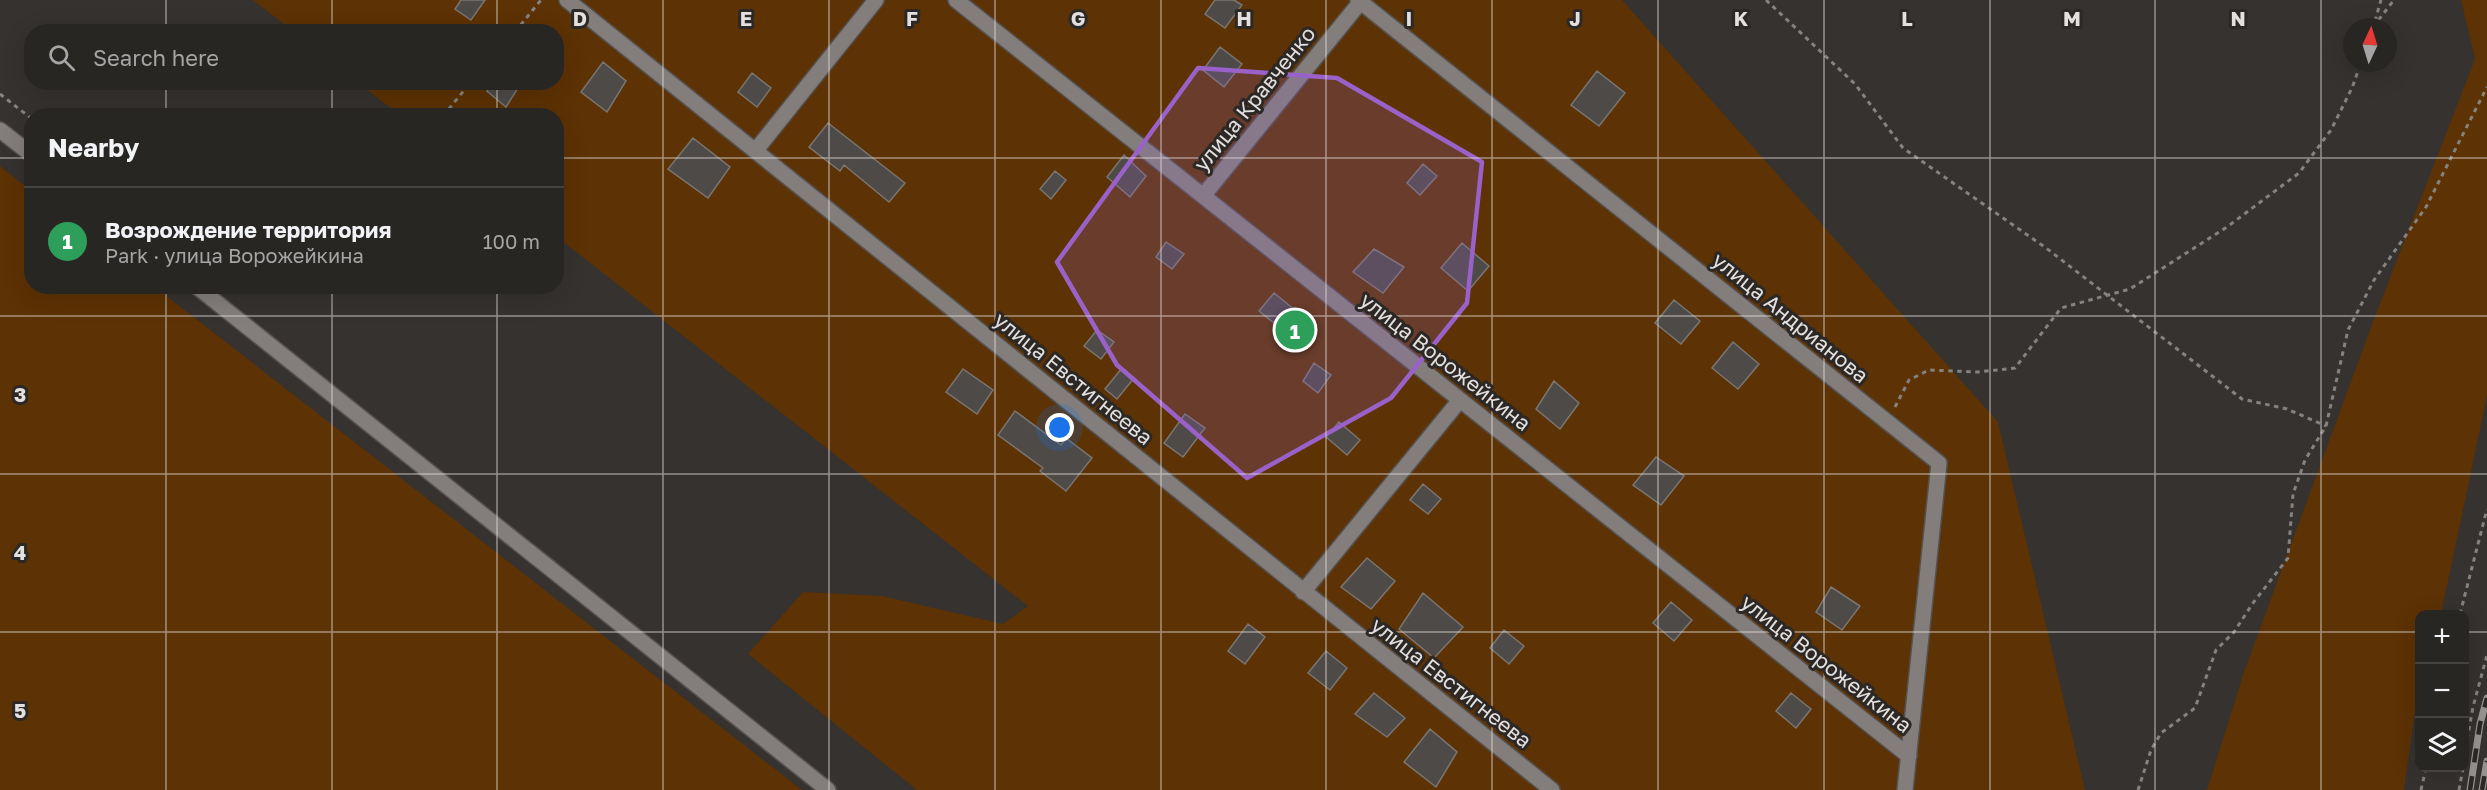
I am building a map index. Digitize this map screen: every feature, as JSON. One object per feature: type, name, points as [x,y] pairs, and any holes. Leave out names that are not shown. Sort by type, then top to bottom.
[{"type":"street","name":"улица Евстигнеева","points":[[567,0],[1552,790]]},
{"type":"street","points":[[756,150],[876,0]]},
{"type":"street","name":"улица Ворожейкина","points":[[956,0],[1909,756]]},
{"type":"street","name":"улица Кравченко","points":[[1203,196],[1360,1]]},
{"type":"street","name":"улица Андрианова","points":[[1360,1],[1939,463],[1905,790]]},
{"type":"street","points":[[0,130],[24,149]]},
{"type":"street","points":[[206,294],[828,790]]},
{"type":"street","points":[[1303,592],[1460,400]]},
{"type":"path","points":[[522,24],[541,0]]},
{"type":"path","points":[[1766,0],[1855,84],[1902,148],[2046,248],[2242,399],[2287,409],[2326,426]]},
{"type":"path","points":[[2375,18],[2381,0]]},
{"type":"path","points":[[2379,18],[2394,0]]},
{"type":"path","points":[[1886,422],[1909,380],[1929,370],[1978,372],[2014,368],[2061,308],[2130,289],[2227,227],[2299,173],[2331,130],[2358,72]]},
{"type":"path","points":[[2138,790],[2151,750],[2161,733],[2195,708],[2216,650],[2234,632],[2288,558],[2293,494],[2305,460],[2326,426],[2348,330],[2374,279],[2426,207],[2487,87]]},
{"type":"path","points":[[450,108],[464,90]]},
{"type":"path","points":[[0,94],[24,113]]},
{"type":"path","points":[[2461,610],[2487,509]]},
{"type":"path","points":[[2469,729],[2487,655]]},
{"type":"path","points":[[2421,790],[2425,772]]},
{"type":"path","points":[[2459,790],[2462,772]]},
{"type":"highlighted area","points":[[1198,68],[1337,78],[1482,162],[1467,303],[1391,398],[1247,478],[1117,365],[1057,262]]},
{"type":"shaded area","points":[[253,0],[1622,0],[1998,422],[2085,790],[917,790],[748,654],[803,592],[882,596],[1003,624],[1028,606],[564,242],[564,108],[391,108],[367,90],[564,90],[564,24],[284,24]]},
{"type":"shaded area","points":[[2461,0],[2487,0],[2487,396],[2442,610],[2415,610],[2415,711],[2404,790],[2207,790],[2244,672],[2374,319],[2475,59]]},
{"type":"shaded area","points":[[0,166],[24,185],[24,294],[164,294],[802,790],[0,790]]},
{"type":"building","points":[[461,0],[485,0],[471,20],[455,9]]},
{"type":"building","points":[[1215,0],[1234,0],[1242,5],[1225,28],[1205,14]]},
{"type":"building","points":[[1220,47],[1242,64],[1224,87],[1203,70]]},
{"type":"building","points":[[603,62],[626,81],[607,112],[581,92]]},
{"type":"building","points":[[1597,71],[1625,93],[1599,126],[1571,105]]},
{"type":"building","points":[[752,73],[771,88],[757,107],[738,92]]},
{"type":"building","points":[[488,90],[517,90],[506,107]]},
{"type":"building","points":[[828,123],[905,183],[889,202],[844,165],[840,171],[809,147]]},
{"type":"building","points":[[693,138],[730,167],[708,198],[668,169]]},
{"type":"building","points":[[1124,155],[1146,176],[1130,197],[1107,177]]},
{"type":"building","points":[[1423,164],[1437,176],[1420,195],[1407,183]]},
{"type":"building","points":[[1055,171],[1066,180],[1051,199],[1040,189]]},
{"type":"building","points":[[1166,242],[1184,254],[1172,269],[1156,257]]},
{"type":"building","points":[[1462,243],[1489,266],[1468,291],[1441,268]]},
{"type":"building","points":[[1374,249],[1404,267],[1383,293],[1353,272]]},
{"type":"building","points":[[1274,293],[1295,310],[1280,328],[1259,311]]},
{"type":"building","points":[[1674,300],[1700,321],[1681,344],[1655,323]]},
{"type":"building","points":[[1097,330],[1114,342],[1101,359],[1084,346]]},
{"type":"building","points":[[1733,342],[1759,364],[1738,389],[1712,368]]},
{"type":"building","points":[[1314,363],[1331,375],[1318,393],[1303,381]]},
{"type":"building","points":[[1122,368],[1134,378],[1117,399],[1105,389]]},
{"type":"building","points":[[963,369],[993,390],[977,414],[946,392]]},
{"type":"building","points":[[1554,381],[1579,403],[1560,429],[1536,409]]},
{"type":"building","points":[[1015,411],[1061,445],[1066,438],[1092,458],[1066,491],[1040,471],[1043,468],[998,435]]},
{"type":"building","points":[[1185,414],[1205,428],[1183,457],[1164,443]]},
{"type":"building","points":[[1339,422],[1360,440],[1347,455],[1326,437]]},
{"type":"building","points":[[1656,457],[1684,476],[1661,505],[1633,485]]},
{"type":"building","points":[[1423,484],[1441,499],[1428,514],[1410,500]]},
{"type":"building","points":[[1367,558],[1395,581],[1371,609],[1341,587]]},
{"type":"building","points":[[1831,587],[1860,606],[1842,630],[1816,612]]},
{"type":"building","points":[[1423,593],[1463,627],[1434,658],[1399,629]]},
{"type":"building","points":[[1671,602],[1692,620],[1674,641],[1653,623]]},
{"type":"building","points":[[1248,624],[1265,637],[1245,664],[1228,651]]},
{"type":"building","points":[[1504,630],[1524,646],[1509,664],[1490,648]]},
{"type":"building","points":[[1326,651],[1347,668],[1330,690],[1308,673]]},
{"type":"building","points":[[1374,693],[1405,718],[1387,737],[1355,714]]},
{"type":"building","points":[[1791,693],[1811,709],[1796,728],[1776,711]]},
{"type":"building","points":[[1430,729],[1457,752],[1436,787],[1404,762]]},
{"type":"railway","points":[[2470,790],[2480,724],[2487,698]]},
{"type":"railway","points":[[2482,790],[2487,761]]},
{"type":"place","name":"Возрождение территория","points":[[1295,330]]}]
